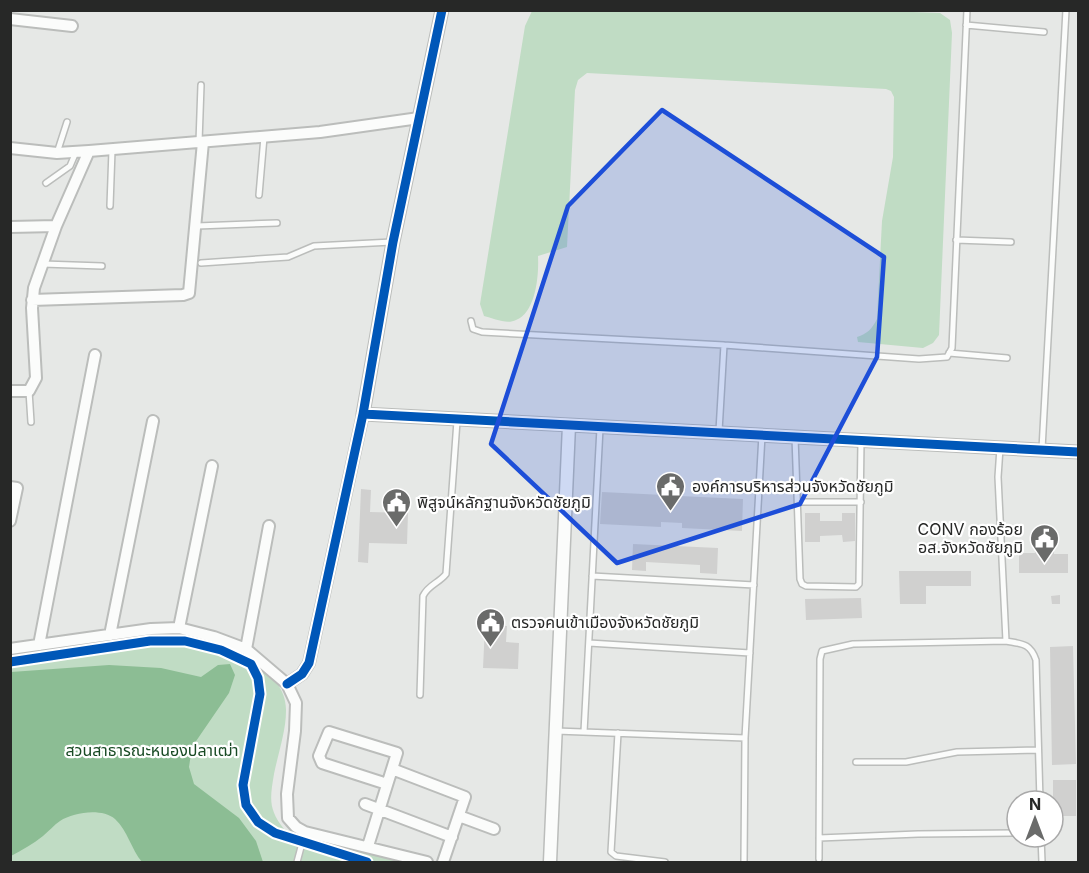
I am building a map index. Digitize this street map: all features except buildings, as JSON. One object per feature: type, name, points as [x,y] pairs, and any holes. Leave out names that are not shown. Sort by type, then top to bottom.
[{"type":"street","points":[[287,684],[302,674],[309,663],[363,414],[393,242],[442,10]]},
{"type":"street","points":[[10,19],[72,26]]},
{"type":"street","points":[[10,148],[57,153],[89,152],[320,132],[419,118]]},
{"type":"street","points":[[32,300],[189,293],[197,226],[201,142]]},
{"type":"street","points":[[10,391],[29,391],[36,378],[32,300],[42,264],[89,152]]},
{"type":"street","points":[[10,226],[57,226]]},
{"type":"street","points":[[39,645],[95,355]]},
{"type":"street","points":[[363,414],[1078,452]]},
{"type":"street","points":[[110,635],[153,421]]},
{"type":"street","points":[[550,862],[569,425]]},
{"type":"street","points":[[179,628],[212,466]]},
{"type":"street","points":[[10,486],[17,488],[10,521]]},
{"type":"street","points":[[246,649],[269,526]]},
{"type":"street","points":[[10,649],[151,629],[179,628],[214,637],[246,649],[287,684],[296,703],[286,808],[288,818],[296,827],[305,832],[427,862]]},
{"type":"street","points":[[368,846],[397,753],[329,732],[319,756],[321,763],[387,784]]},
{"type":"street","points":[[392,769],[465,797],[443,862]]},
{"type":"street","points":[[365,804],[452,837]]},
{"type":"street","points":[[459,816],[494,829]]},
{"type":"lane","points":[[471,321],[473,329],[482,332],[724,345],[919,359],[947,357],[952,348],[967,10]]},
{"type":"lane","points":[[1042,450],[1066,10]]},
{"type":"lane","points":[[966,26],[1044,32]]},
{"type":"lane","points":[[201,86],[201,142]]},
{"type":"lane","points":[[57,153],[67,122]]},
{"type":"lane","points":[[260,195],[264,137]]},
{"type":"lane","points":[[110,206],[112,150]]},
{"type":"lane","points":[[46,183],[70,166],[76,152]]},
{"type":"lane","points":[[197,226],[277,224]]},
{"type":"lane","points":[[956,240],[1011,242]]},
{"type":"lane","points":[[201,263],[288,257],[314,246],[393,242]]},
{"type":"lane","points":[[42,264],[102,266]]},
{"type":"lane","points":[[719,433],[724,345]]},
{"type":"lane","points":[[949,353],[1007,358]]},
{"type":"lane","points":[[29,391],[31,422]]},
{"type":"lane","points":[[420,695],[423,596],[426,590],[446,574],[457,419]]},
{"type":"lane","points":[[584,732],[600,427]]},
{"type":"lane","points":[[744,862],[745,738],[762,435]]},
{"type":"lane","points":[[795,437],[800,579],[806,586],[856,586],[861,579],[861,441]]},
{"type":"lane","points":[[1000,448],[998,477],[1006,641]]},
{"type":"lane","points":[[798,502],[861,502]]},
{"type":"lane","points":[[592,576],[754,585]]},
{"type":"lane","points":[[819,860],[820,659],[822,651],[853,644],[1006,641],[1024,644],[1033,650],[1036,660],[1040,789]]},
{"type":"lane","points":[[588,643],[750,653]]},
{"type":"lane","points":[[556,731],[745,738]]},
{"type":"lane","points":[[618,733],[611,852],[616,856],[665,862]]},
{"type":"lane","points":[[856,762],[906,762],[957,752],[1038,750]]},
{"type":"lane","points":[[297,862],[305,832]]},
{"type":"lane","points":[[819,838],[1005,833]]},
{"type":"highlighted area","points":[[662,110],[884,257],[877,357],[800,504],[617,563],[491,444],[568,206]]},
{"type":"green space","points":[[532,11],[940,13],[950,20],[952,33],[939,335],[933,343],[923,348],[858,342],[857,337],[869,331],[877,319],[882,221],[893,157],[894,97],[891,91],[886,89],[587,73],[578,80],[575,90],[567,247],[538,256],[535,292],[523,316],[508,322],[484,316],[480,304],[525,26]]},
{"type":"green space","name":"สวนสาธารณะหนองปลาเฒ่า","points":[[184,636],[219,644],[242,653],[264,668],[280,688],[285,699],[286,719],[274,774],[271,803],[284,829],[403,862],[11,862],[10,657],[149,637]]},
{"type":"shaded area","name":"สวนสาธารณะหนองปลาเฒ่า","points":[[230,664],[235,675],[229,693],[192,747],[189,767],[194,784],[239,818],[256,841],[263,862],[142,862],[115,819],[96,812],[66,818],[35,842],[11,856],[11,672],[109,665],[161,668],[201,677],[218,665]]},
{"type":"cycle path","points":[[287,684],[302,674],[309,663],[363,414],[393,242],[442,10]]},
{"type":"cycle path","points":[[363,414],[1078,452]]},
{"type":"cycle path","points":[[10,662],[150,641],[185,641],[221,650],[251,664],[258,678],[260,694],[243,785],[246,805],[258,822],[275,833],[367,862]]},
{"type":"place","name":"องค์การบริหารส่วนจังหวัดชัยภูมิ","points":[[671,512]]},
{"type":"place","name":"พิสูจน์หลักฐานจังหวัดชัยภูมิ","points":[[396,528]]},
{"type":"place","name":"CONV กองร้อย อส.จังหวัดชัยภูมิ","points":[[1044,564]]},
{"type":"place","name":"ตรวจคนเข้าเมืองจังหวัดชัยภูมิ","points":[[490,648]]}]
